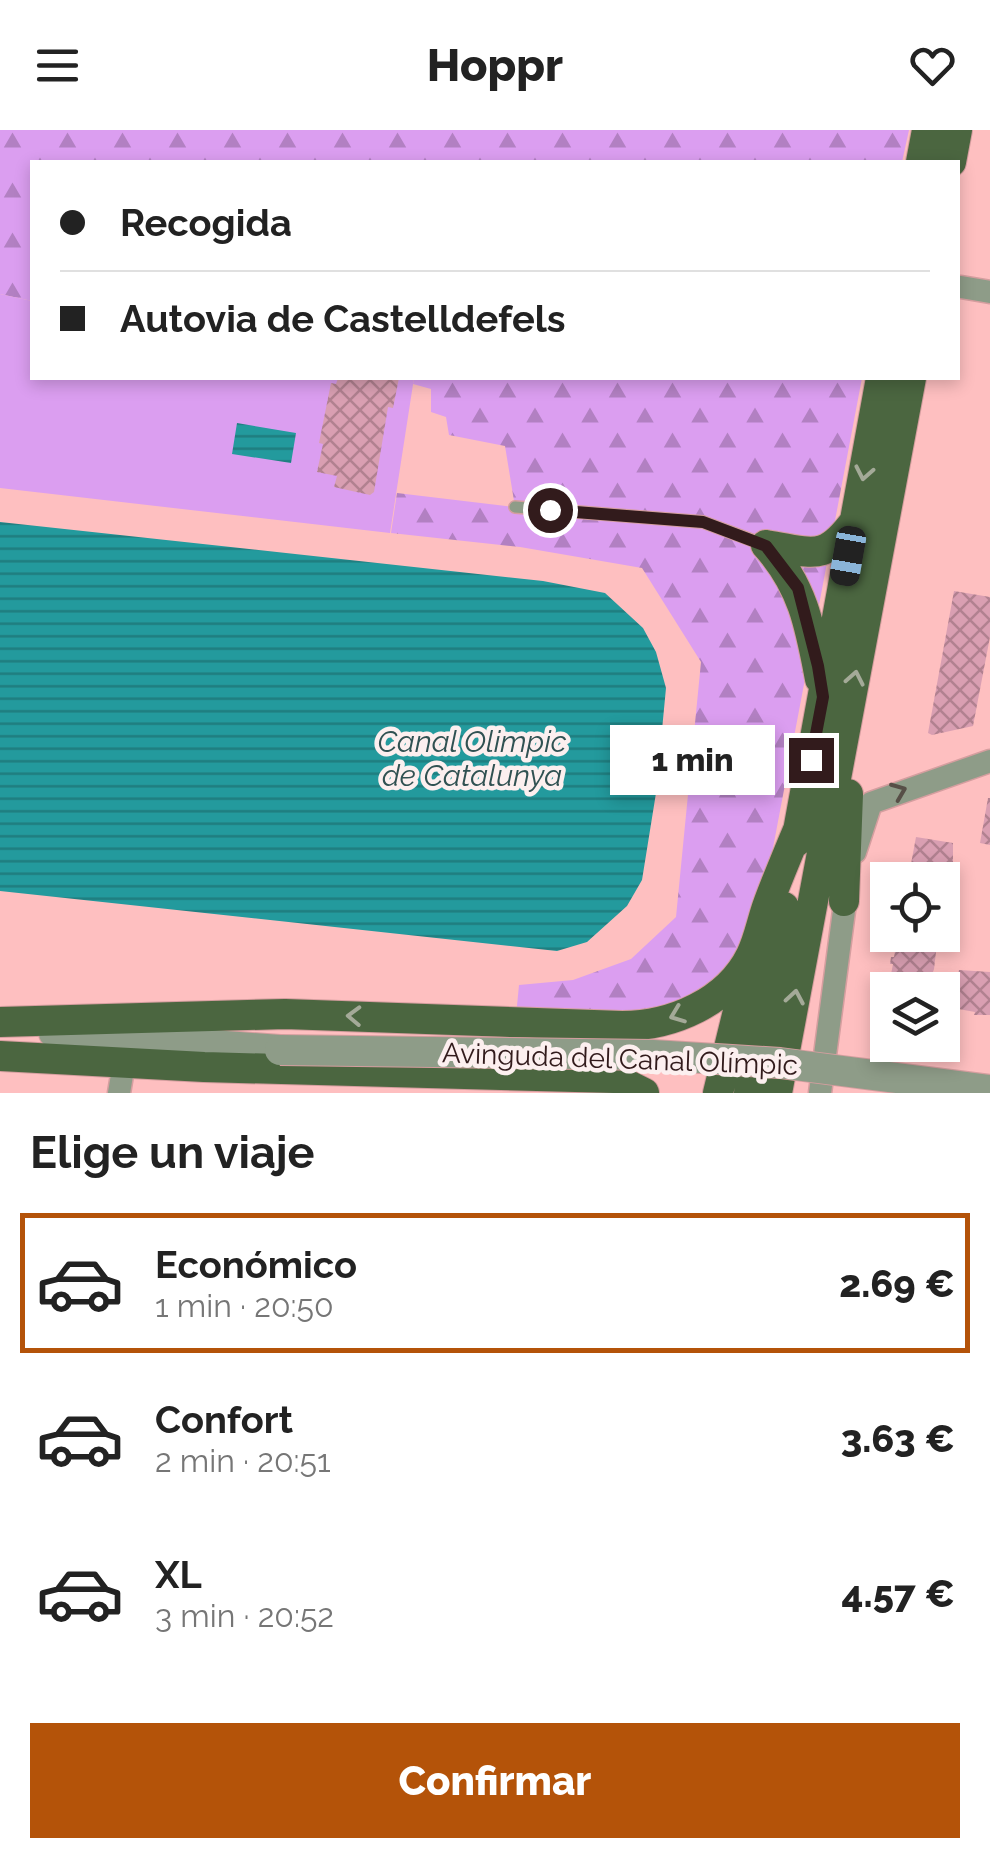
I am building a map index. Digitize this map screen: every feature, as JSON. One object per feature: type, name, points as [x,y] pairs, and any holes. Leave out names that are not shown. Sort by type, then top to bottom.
[{"type":"highway","points":[[921,160],[927,130]]},
{"type":"highway","points":[[951,160],[957,130]]},
{"type":"highway","points":[[749,1093],[882,380]]},
{"type":"highway","points":[[777,1093],[911,380]]},
{"type":"highway","points":[[766,546],[824,551],[835,546],[855,520]]},
{"type":"highway","points":[[766,546],[798,588],[823,697]]},
{"type":"highway","points":[[844,735],[848,803],[844,901]]},
{"type":"highway","points":[[718,1093],[752,953],[800,824]]},
{"type":"highway","points":[[0,1022],[285,1014],[637,1026],[666,1020],[700,1006],[738,975],[752,953]]},
{"type":"highway","points":[[0,1056],[122,1078],[614,1078],[644,1093]]},
{"type":"street","points":[[961,287],[990,292]]},
{"type":"street","points":[[820,1093],[844,901],[862,826],[872,803],[990,760]]},
{"type":"street","name":"Avinguda del Canal Olímpic","points":[[0,1030],[134,1036],[280,1050],[653,1055],[780,1062],[990,1090]]},
{"type":"street","name":"Avinguda del Canal Olímpic","points":[[0,1046],[205,1052],[249,1048]]},
{"type":"lane","points":[[515,508],[703,522],[766,546]]},
{"type":"green space","points":[[0,130],[909,130],[902,160],[30,160],[30,301],[0,294]]},
{"type":"green space","points":[[0,294],[30,301],[30,380],[414,380],[390,533],[0,488]]},
{"type":"green space","points":[[414,380],[862,380],[762,906],[741,963],[662,1014],[516,1016],[519,985],[573,980],[631,959],[676,917],[701,662],[642,568],[520,547],[391,533],[397,493],[515,507],[505,446],[449,435],[446,417],[431,412],[431,389],[413,384]]},
{"type":"water","points":[[237,423],[296,433],[291,463],[232,454]]},
{"type":"water","name":"Canal Olimpic de Catalunya","points":[[0,522],[543,581],[605,593],[643,628],[656,652],[666,688],[656,793],[642,880],[627,906],[587,942],[557,951],[0,891]]},
{"type":"building","points":[[337,380],[399,380],[393,408],[388,407],[374,492],[370,495],[334,487],[337,476],[317,472],[331,383],[336,384]]},
{"type":"building","points":[[954,591],[990,597],[990,637],[973,726],[932,735],[928,733]]},
{"type":"building","points":[[990,798],[990,845],[980,843]]},
{"type":"building","points":[[916,837],[953,843],[953,862],[911,862]]},
{"type":"building","points":[[895,952],[936,952],[933,972],[891,972]]},
{"type":"building","points":[[959,972],[990,972],[990,1015],[974,1015],[975,1012],[960,1009]]},
{"type":"route","points":[[550,510],[703,522],[766,546],[798,588],[818,666],[823,697],[811,760]]}]
